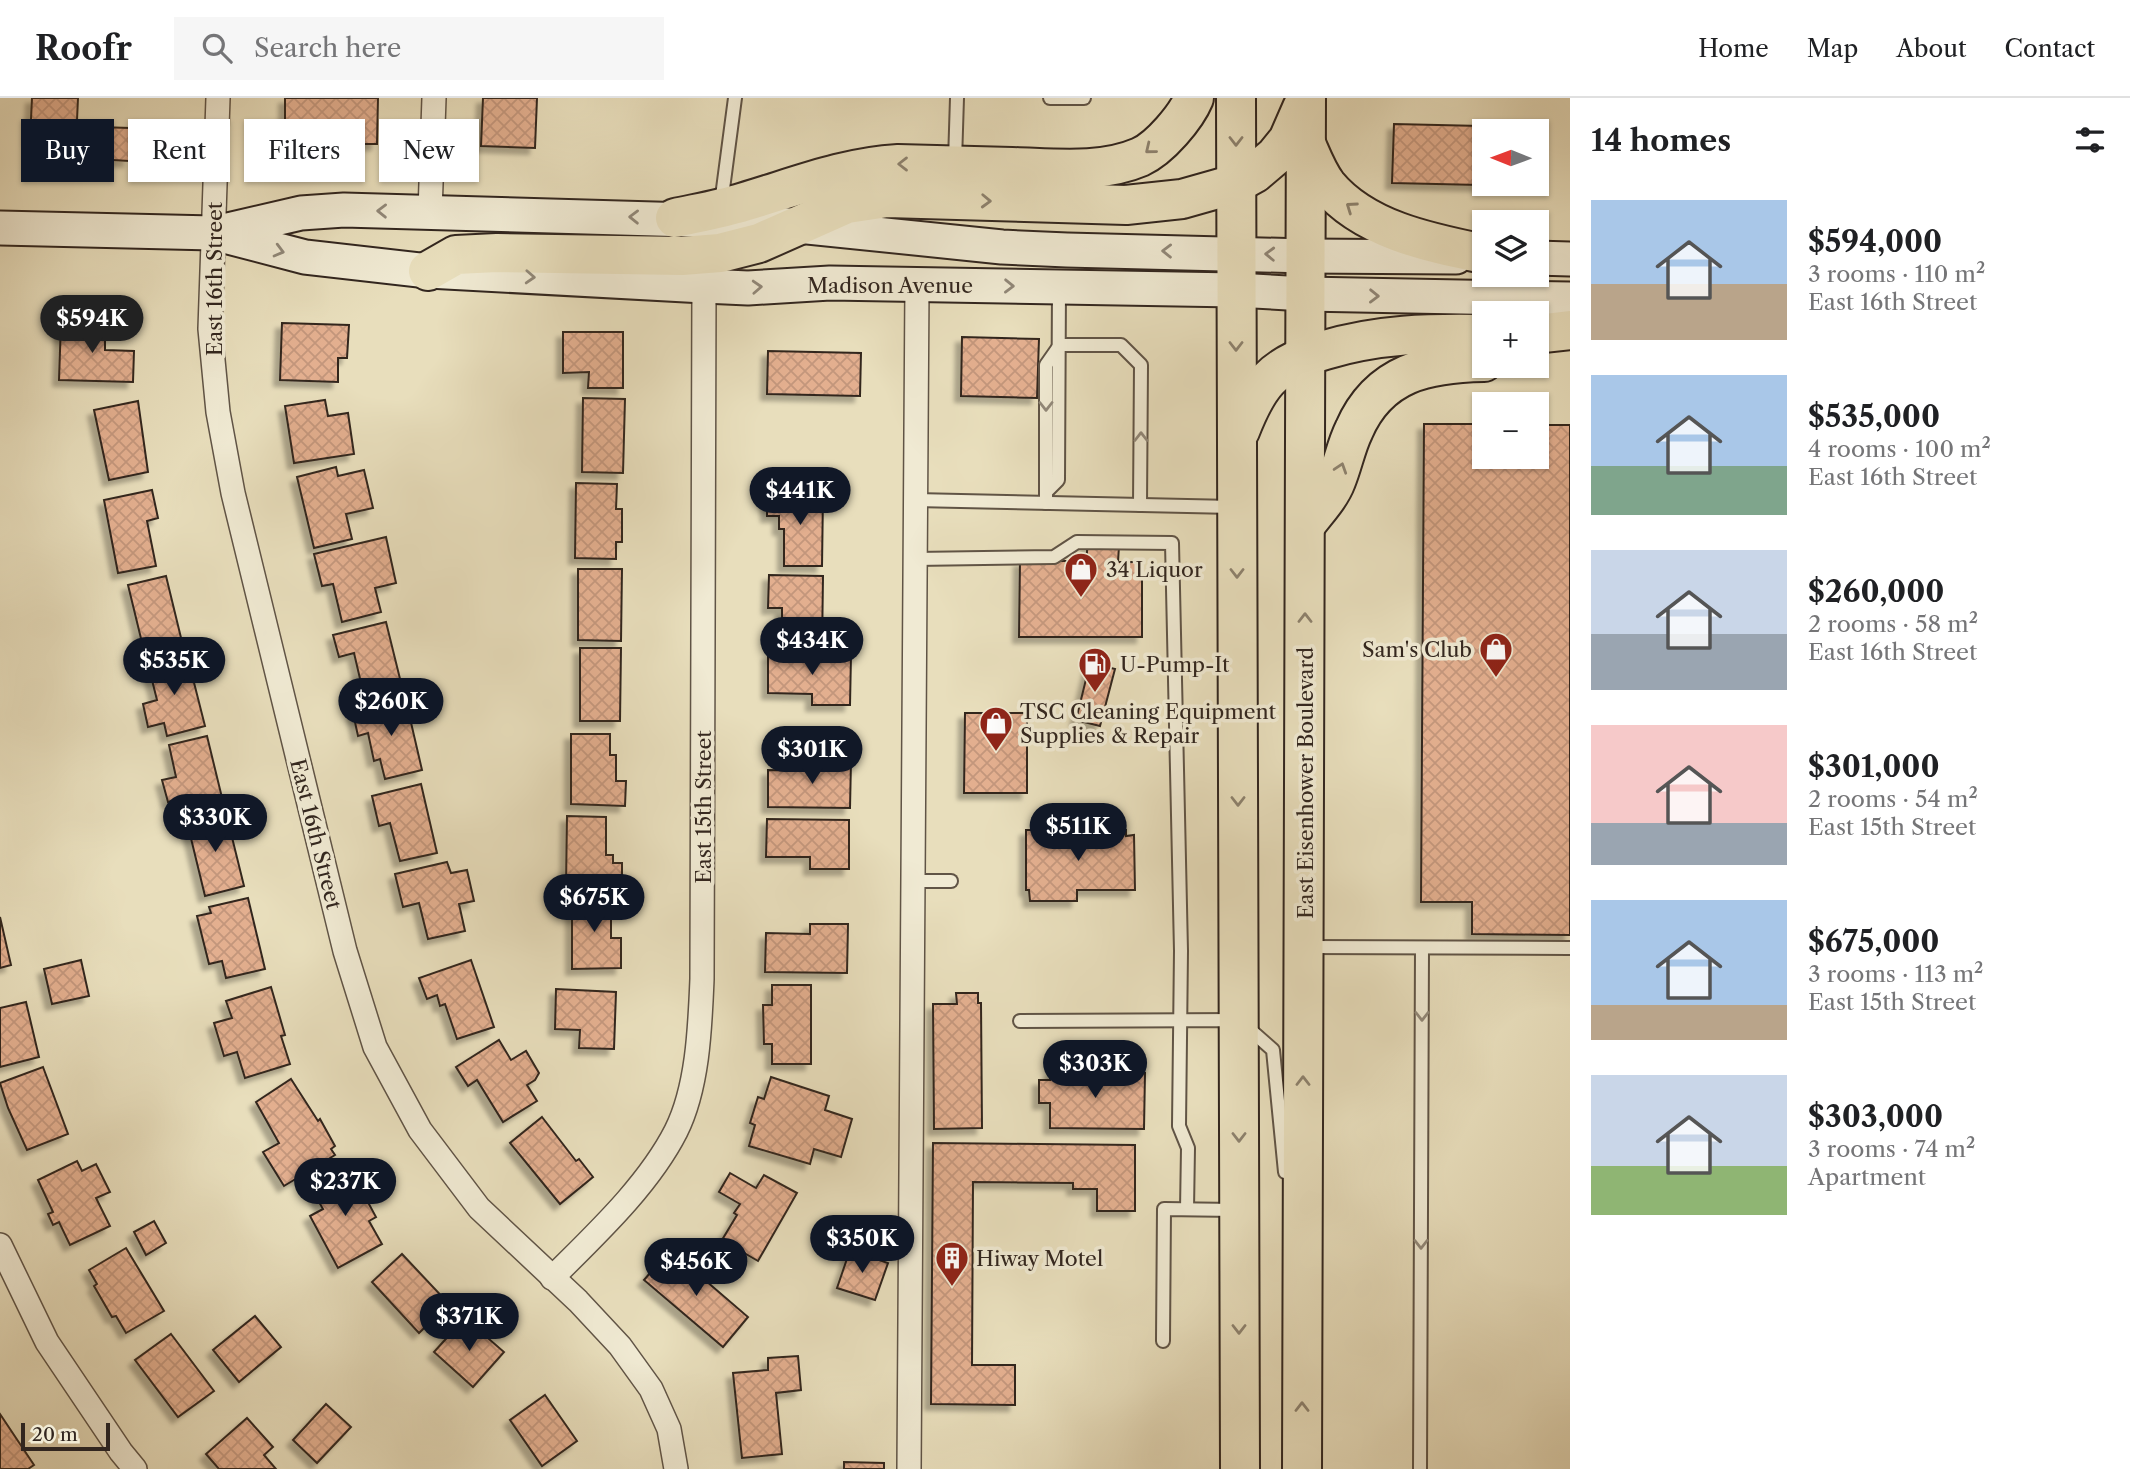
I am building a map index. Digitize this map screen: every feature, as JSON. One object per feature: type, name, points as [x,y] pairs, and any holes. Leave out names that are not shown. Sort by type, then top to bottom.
[{"type":"highway","points":[[675,218],[873,166],[1062,168],[1117,164],[1143,156],[1181,119],[1194,98]]},
{"type":"highway","points":[[1236,98],[1240,1469]]},
{"type":"highway","points":[[428,271],[456,255],[497,253],[682,256],[720,253],[759,243],[847,204],[887,198],[1126,205],[1182,199],[1235,184],[1255,173],[1275,156],[1297,121],[1305,98]]},
{"type":"highway","name":"East Eisenhower Boulevard","points":[[1302,1469],[1305,98]]},
{"type":"highway","points":[[1306,142],[1326,183],[1340,199],[1358,212],[1400,232],[1472,252]]},
{"type":"highway","points":[[1549,332],[1570,330]]},
{"type":"highway","points":[[1236,439],[1252,404],[1269,379],[1284,366],[1306,356],[1377,337],[1423,333],[1472,334]]},
{"type":"highway","points":[[1549,358],[1570,355]]},
{"type":"highway","points":[[1305,526],[1335,484],[1354,429],[1377,396],[1390,384],[1419,368],[1472,363]]},
{"type":"main road","name":"Madison Avenue","points":[[213,233],[301,213],[344,210],[675,218],[800,225],[1235,271],[1305,294],[1570,299]]},
{"type":"main road","name":"Madison Avenue","points":[[0,228],[213,233],[305,257],[428,271],[748,288],[830,283],[1059,287],[1235,271],[1305,256],[1472,255]]},
{"type":"main road","points":[[1549,258],[1570,259]]},
{"type":"street","name":"East 16th Street","points":[[218,98],[210,329],[218,412],[233,494],[345,951],[375,1047],[420,1130],[479,1208],[578,1301],[620,1346],[651,1388],[669,1429],[676,1469]]},
{"type":"street","points":[[430,212],[434,98]]},
{"type":"street","points":[[909,1469],[917,285]]},
{"type":"street","name":"East 15th Street","points":[[552,1278],[610,1219],[651,1170],[676,1130],[699,1043],[702,951],[704,286]]},
{"type":"street","points":[[0,1245],[47,1342],[135,1469]]},
{"type":"lane","points":[[720,208],[735,98]]},
{"type":"lane","points":[[955,165],[957,98]]},
{"type":"lane","points":[[1050,98],[1084,98]]},
{"type":"lane","points":[[1046,498],[1046,365],[1060,345],[1059,287]]},
{"type":"lane","points":[[1060,345],[1121,345],[1141,365],[1140,506]]},
{"type":"lane","points":[[915,500],[1046,498],[1140,506],[1237,507]]},
{"type":"lane","points":[[915,559],[1054,557],[1077,542],[1172,543],[1181,1020],[1179,1126],[1188,1148],[1186,1209]]},
{"type":"lane","points":[[913,881],[951,881]]},
{"type":"lane","points":[[1304,947],[1570,948]]},
{"type":"lane","points":[[1420,1469],[1422,948]]},
{"type":"lane","points":[[1020,1021],[1239,1020],[1273,1049],[1286,1184]]},
{"type":"lane","points":[[1163,1341],[1164,1209],[1238,1210]]},
{"type":"lane","points":[[1289,1211],[1302,1346]]},
{"type":"building","points":[[32,98],[78,98],[77,119],[31,119]]},
{"type":"building","points":[[285,98],[378,98],[377,144],[365,144],[365,119],[285,119]]},
{"type":"building","points":[[483,98],[537,98],[535,148],[481,146]]},
{"type":"building","points":[[1394,124],[1472,126],[1472,185],[1392,183]]},
{"type":"building","points":[[114,128],[128,128],[128,161],[114,160]]},
{"type":"building","points":[[61,322],[105,323],[105,350],[134,351],[133,382],[59,380]]},
{"type":"building","points":[[282,323],[349,325],[347,358],[338,358],[338,382],[280,380]]},
{"type":"building","points":[[563,332],[623,332],[623,388],[588,388],[589,372],[563,373]]},
{"type":"building","points":[[962,337],[1039,339],[1037,398],[961,396]]},
{"type":"building","points":[[768,351],[861,353],[860,396],[767,394]]},
{"type":"building","points":[[583,398],[625,399],[623,473],[582,472]]},
{"type":"building","points":[[325,400],[328,416],[348,413],[354,454],[294,463],[285,406]]},
{"type":"building","points":[[138,401],[148,472],[109,480],[94,410]]},
{"type":"building","name":"Sam's Club","points":[[1424,424],[1472,424],[1472,469],[1549,469],[1549,425],[1570,425],[1570,935],[1472,934],[1472,902],[1421,902]]},
{"type":"building","points":[[336,467],[338,476],[364,470],[373,508],[346,514],[352,539],[314,548],[297,477]]},
{"type":"building","points":[[576,483],[617,484],[616,509],[622,509],[622,542],[616,542],[616,559],[575,558]]},
{"type":"building","points":[[152,490],[158,518],[147,521],[156,566],[118,573],[104,500]]},
{"type":"building","points":[[767,495],[823,495],[822,566],[784,566],[784,529],[779,529],[779,516],[767,516]]},
{"type":"building","points":[[386,537],[396,583],[375,588],[381,612],[342,622],[333,584],[322,586],[314,554]]},
{"type":"building","name":"34 Liquor","points":[[1087,545],[1119,546],[1118,562],[1142,562],[1142,637],[1019,637],[1020,561],[1087,561]]},
{"type":"building","points":[[578,569],[622,569],[621,641],[578,640]]},
{"type":"building","points":[[769,575],[823,576],[822,648],[782,647],[782,608],[768,608]]},
{"type":"building","points":[[166,576],[183,646],[145,655],[128,585]]},
{"type":"building","points":[[386,622],[403,691],[365,700],[354,653],[339,657],[333,635]]},
{"type":"building","points":[[580,648],[621,648],[620,721],[580,721]]},
{"type":"building","points":[[768,654],[851,655],[850,705],[812,705],[812,694],[768,693]]},
{"type":"building","points":[[187,655],[205,726],[167,736],[164,723],[148,727],[143,704],[157,700],[148,664]]},
{"type":"building","name":"U-Pump-It","points":[[1090,663],[1115,669],[1100,726],[1076,720]]},
{"type":"building","points":[[406,701],[422,770],[385,779],[380,759],[374,761],[368,733],[358,736],[353,713]]},
{"type":"building","name":"TSC Cleaning Equipment Supplies & Repair","points":[[965,713],[1027,713],[1027,793],[964,793]]},
{"type":"building","points":[[571,734],[610,734],[610,755],[616,755],[616,781],[626,781],[625,806],[571,804]]},
{"type":"building","points":[[207,736],[225,810],[186,820],[181,798],[168,802],[162,780],[176,777],[169,745]]},
{"type":"building","points":[[812,760],[851,761],[850,808],[768,807],[768,770],[812,771]]},
{"type":"building","points":[[421,784],[437,853],[400,861],[390,823],[379,826],[372,796]]},
{"type":"building","points":[[226,813],[244,886],[205,896],[187,822]]},
{"type":"building","points":[[567,816],[606,817],[606,855],[613,855],[613,863],[622,863],[622,887],[566,886]]},
{"type":"building","points":[[767,819],[849,820],[849,869],[810,869],[810,857],[766,857]]},
{"type":"building","points":[[1026,830],[1126,830],[1126,836],[1134,835],[1135,890],[1077,890],[1077,901],[1030,901],[1029,890],[1026,890]]},
{"type":"building","points":[[447,862],[451,873],[467,870],[474,901],[459,904],[465,931],[428,939],[419,903],[403,907],[395,874]]},
{"type":"building","points":[[572,895],[611,895],[611,938],[621,938],[621,968],[572,969]]},
{"type":"building","points":[[248,898],[265,969],[226,978],[222,961],[209,964],[197,916],[211,913],[209,907]]},
{"type":"building","points":[[0,917],[11,965],[0,968]]},
{"type":"building","points":[[810,924],[848,924],[847,973],[765,972],[766,933],[810,934]]},
{"type":"building","points":[[81,960],[89,996],[52,1004],[44,969]]},
{"type":"building","points":[[471,960],[494,1027],[457,1039],[445,1004],[440,1006],[437,995],[427,999],[419,978]]},
{"type":"building","points":[[772,985],[811,985],[811,1064],[772,1064],[772,1044],[764,1044],[763,1005],[772,1005]]},
{"type":"building","points":[[271,987],[290,1064],[245,1078],[237,1052],[224,1056],[214,1023],[232,1018],[226,1001]]},
{"type":"building","points":[[556,989],[616,992],[614,1049],[579,1048],[580,1030],[555,1029]]},
{"type":"building","points":[[956,993],[978,993],[978,1003],[981,1003],[982,1128],[934,1129],[933,1004],[957,1004]]},
{"type":"building","points":[[26,1002],[39,1057],[0,1067],[0,1008]]},
{"type":"building","points":[[499,1040],[511,1060],[526,1051],[539,1073],[535,1080],[527,1085],[537,1101],[503,1122],[477,1080],[468,1086],[456,1067]]},
{"type":"building","points":[[43,1067],[68,1134],[27,1150],[0,1083]]},
{"type":"building","points":[[1050,1072],[1145,1073],[1144,1129],[1050,1128],[1050,1103],[1039,1103],[1039,1080],[1050,1080]]},
{"type":"building","points":[[771,1077],[829,1096],[825,1110],[852,1119],[841,1157],[814,1149],[810,1164],[749,1146],[755,1125],[750,1123],[758,1097],[764,1099]]},
{"type":"building","points":[[291,1079],[318,1121],[320,1119],[335,1146],[331,1149],[335,1155],[284,1186],[263,1152],[279,1143],[256,1102]]},
{"type":"building","points":[[542,1117],[576,1161],[579,1159],[593,1177],[560,1204],[510,1143]]},
{"type":"building","name":"Hiway Motel","points":[[933,1143],[1135,1145],[1135,1211],[1097,1211],[1097,1189],[1073,1189],[1073,1183],[973,1182],[972,1365],[1015,1365],[1015,1405],[931,1404]]},
{"type":"building","points":[[77,1161],[82,1171],[96,1164],[110,1192],[96,1198],[110,1226],[70,1245],[59,1222],[53,1225],[48,1214],[53,1212],[38,1180]]},
{"type":"building","points":[[349,1167],[376,1217],[369,1221],[382,1244],[338,1268],[310,1216],[323,1209],[311,1188]]},
{"type":"building","points":[[730,1173],[756,1188],[764,1175],[797,1193],[758,1261],[722,1240],[737,1215],[734,1213],[740,1204],[719,1192]]},
{"type":"building","points":[[154,1221],[166,1243],[146,1255],[134,1232]]},
{"type":"building","points":[[126,1248],[164,1311],[126,1333],[116,1316],[112,1317],[94,1286],[97,1284],[89,1270]]},
{"type":"building","points":[[670,1250],[748,1317],[723,1347],[644,1280]]},
{"type":"building","points":[[850,1250],[888,1263],[875,1300],[837,1288]]},
{"type":"building","points":[[402,1254],[449,1304],[419,1333],[372,1282]]},
{"type":"building","points":[[255,1316],[281,1347],[239,1382],[213,1350]]},
{"type":"building","points":[[463,1320],[504,1352],[473,1387],[434,1352]]},
{"type":"building","points":[[171,1334],[214,1391],[178,1417],[135,1360]]},
{"type":"building","points":[[798,1356],[801,1390],[776,1393],[782,1454],[742,1458],[733,1373],[768,1370],[768,1358]]},
{"type":"building","points":[[545,1395],[577,1441],[542,1466],[510,1420]]},
{"type":"building","points":[[326,1404],[351,1427],[317,1463],[293,1440]]},
{"type":"building","points":[[0,1414],[34,1465],[28,1469],[0,1469]]},
{"type":"building","points":[[247,1418],[273,1447],[264,1455],[276,1469],[219,1469],[206,1454]]},
{"type":"building","points":[[844,1462],[884,1463],[884,1469],[844,1469]]},
{"type":"place","name":"34 Liquor","points":[[1081,599]]},
{"type":"place","name":"Sam's Club","points":[[1496,679]]},
{"type":"place","name":"U-Pump-It","points":[[1095,694]]},
{"type":"place","name":"TSC Cleaning Equipment Supplies & Repair","points":[[996,753]]},
{"type":"place","name":"Hiway Motel","points":[[952,1288]]}]
